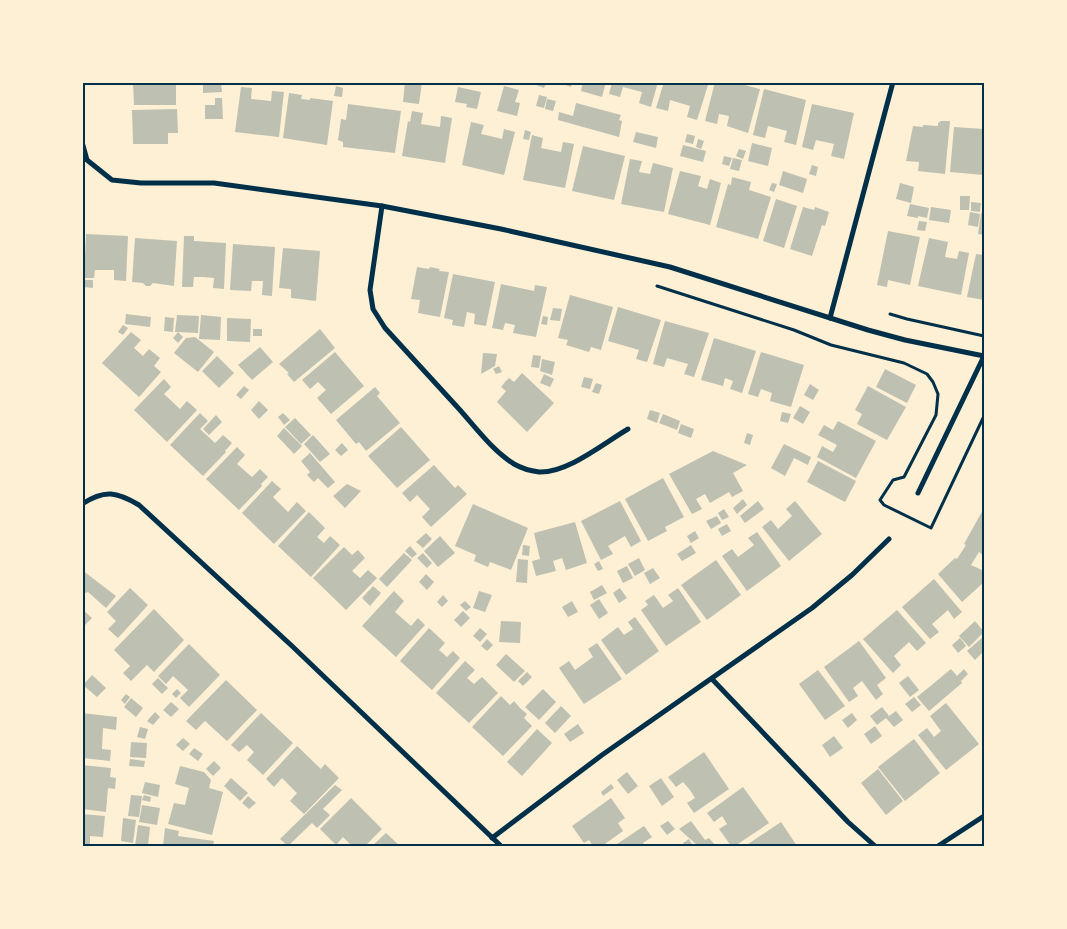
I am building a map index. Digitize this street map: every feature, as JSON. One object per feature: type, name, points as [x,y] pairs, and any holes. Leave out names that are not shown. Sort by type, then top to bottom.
[{"type":"street","points":[[830,318],[893,82]]},
{"type":"street","points":[[82,142],[87,160],[112,180],[140,183],[214,183],[382,206],[501,229],[670,267],[905,340],[984,356],[918,493]]},
{"type":"street","points":[[382,206],[370,290],[374,309],[385,328],[483,436],[507,458],[521,468],[539,472],[562,468],[628,429]]},
{"type":"street","points":[[82,504],[92,497],[108,494],[121,495],[139,506],[292,646],[501,846]]},
{"type":"street","points":[[492,838],[602,756],[812,608],[852,575],[889,539]]},
{"type":"street","points":[[712,679],[848,822],[874,846]]},
{"type":"street","points":[[938,846],[984,816]]},
{"type":"path","points":[[657,286],[794,330],[831,345],[904,363],[927,374],[938,394],[936,415],[904,477],[893,480],[880,500],[884,505],[931,528],[984,416]]},
{"type":"path","points":[[890,314],[984,336]]},
{"type":"building","points":[[133,82],[176,82],[176,105],[134,105]]},
{"type":"building","points":[[203,82],[221,82],[222,92],[203,93]]},
{"type":"building","points":[[405,82],[422,82],[419,104],[403,102]]},
{"type":"building","points":[[529,82],[547,82],[544,88]]},
{"type":"building","points":[[557,82],[572,82],[571,87]]},
{"type":"building","points":[[583,82],[606,82],[602,97],[581,91]]},
{"type":"building","points":[[612,82],[658,82],[651,107],[639,103],[642,92],[623,87],[620,97],[609,94]]},
{"type":"building","points":[[664,82],[709,82],[697,120],[687,117],[690,106],[670,100],[668,111],[656,108]]},
{"type":"building","points":[[715,82],[733,82],[760,89],[748,133],[727,126],[729,116],[719,114],[717,124],[705,121]]},
{"type":"building","points":[[336,86],[343,88],[342,97],[334,96]]},
{"type":"building","points":[[504,86],[519,90],[515,102],[520,103],[517,116],[497,111]]},
{"type":"building","points":[[241,87],[252,88],[251,99],[271,101],[272,91],[284,92],[279,137],[235,132]]},
{"type":"building","points":[[458,87],[481,92],[477,109],[466,107],[467,104],[455,102]]},
{"type":"building","points":[[764,89],[806,100],[796,145],[784,142],[787,131],[768,126],[765,138],[753,135]]},
{"type":"building","points":[[289,93],[302,95],[301,99],[310,100],[310,98],[333,101],[327,145],[283,138]]},
{"type":"building","points":[[539,95],[547,97],[544,108],[536,106]]},
{"type":"building","points":[[215,98],[222,98],[223,119],[205,119],[205,105],[215,105]]},
{"type":"building","points":[[547,99],[556,101],[553,111],[545,109]]},
{"type":"building","points":[[576,103],[621,115],[619,120],[622,121],[619,137],[558,120],[559,112],[573,116]]},
{"type":"building","points":[[348,104],[401,111],[395,153],[343,147],[343,142],[338,140],[341,119],[346,120]]},
{"type":"building","points":[[812,104],[854,113],[844,159],[831,156],[834,144],[816,140],[813,150],[802,147]]},
{"type":"building","points":[[177,109],[178,133],[168,133],[168,144],[133,144],[132,110]]},
{"type":"building","points":[[412,111],[423,113],[421,124],[440,127],[441,116],[452,118],[445,163],[402,156],[408,121],[410,122]]},
{"type":"building","points":[[950,121],[945,174],[918,171],[919,162],[906,161],[913,126],[938,126],[938,123]]},
{"type":"building","points":[[471,122],[484,125],[481,134],[502,139],[504,129],[515,132],[504,175],[462,165]]},
{"type":"building","points":[[954,127],[984,129],[984,175],[950,172]]},
{"type":"building","points":[[525,130],[531,132],[529,140],[523,139]]},
{"type":"building","points":[[636,132],[658,137],[656,148],[633,142]]},
{"type":"building","points":[[687,134],[695,136],[693,144],[685,142]]},
{"type":"building","points":[[532,135],[543,138],[541,148],[561,152],[563,142],[574,144],[565,188],[523,180]]},
{"type":"building","points":[[698,139],[704,141],[701,149],[696,147]]},
{"type":"building","points":[[752,143],[772,148],[768,166],[748,161]]},
{"type":"building","points":[[683,145],[706,151],[703,162],[680,156]]},
{"type":"building","points":[[583,146],[625,156],[614,200],[572,191]]},
{"type":"building","points":[[739,149],[746,151],[743,159],[736,156]]},
{"type":"building","points":[[724,156],[732,158],[729,166],[722,164]]},
{"type":"building","points":[[733,158],[742,160],[739,171],[730,169]]},
{"type":"building","points":[[630,159],[642,161],[639,172],[650,174],[653,163],[673,168],[664,212],[621,204]]},
{"type":"building","points":[[812,165],[818,167],[816,176],[809,174]]},
{"type":"building","points":[[680,171],[701,176],[698,186],[707,189],[710,179],[721,183],[710,225],[668,214]]},
{"type":"building","points":[[783,171],[807,179],[803,193],[779,185]]},
{"type":"building","points":[[732,177],[751,182],[749,190],[771,197],[758,239],[716,227],[728,184],[731,185]]},
{"type":"building","points":[[772,183],[777,184],[774,192],[769,190]]},
{"type":"building","points":[[900,183],[914,187],[911,203],[896,199]]},
{"type":"building","points":[[960,196],[970,196],[969,210],[960,210]]},
{"type":"building","points":[[776,199],[797,206],[784,248],[763,241]]},
{"type":"building","points":[[971,202],[981,203],[980,212],[971,211]]},
{"type":"building","points":[[910,204],[929,208],[927,218],[907,216]]},
{"type":"building","points":[[803,207],[814,210],[815,207],[829,212],[825,226],[822,225],[812,256],[790,249]]},
{"type":"building","points":[[931,207],[951,210],[949,223],[929,220]]},
{"type":"building","points":[[970,212],[980,214],[978,227],[968,225]]},
{"type":"building","points":[[981,213],[984,214],[984,235],[978,234]]},
{"type":"building","points":[[919,221],[927,222],[925,231],[917,230]]},
{"type":"building","points":[[888,231],[920,237],[910,285],[888,280],[887,287],[877,285]]},
{"type":"building","points":[[86,234],[128,236],[126,281],[114,280],[114,270],[95,270],[94,278],[84,278]]},
{"type":"building","points":[[184,236],[194,236],[194,241],[226,243],[224,289],[213,288],[214,278],[203,277],[194,277],[193,287],[182,287]]},
{"type":"building","points":[[135,238],[177,241],[174,286],[153,283],[150,286],[146,286],[143,283],[132,282]]},
{"type":"building","points":[[929,238],[948,242],[945,257],[957,259],[959,251],[969,253],[961,295],[918,286]]},
{"type":"building","points":[[233,244],[275,247],[272,296],[262,295],[263,281],[252,281],[251,291],[230,290]]},
{"type":"building","points":[[283,248],[320,251],[316,301],[291,298],[291,289],[279,288]]},
{"type":"building","points":[[976,254],[984,255],[984,300],[967,297]]},
{"type":"building","points":[[417,267],[429,269],[430,267],[440,269],[439,271],[449,272],[440,317],[418,313],[420,300],[411,299]]},
{"type":"building","points":[[453,274],[495,282],[486,326],[474,324],[475,314],[467,312],[464,327],[452,325],[453,320],[444,318]]},
{"type":"building","points":[[84,280],[93,280],[93,288],[83,287]]},
{"type":"building","points":[[501,284],[534,291],[535,285],[547,287],[536,337],[513,333],[515,325],[505,323],[503,330],[492,328]]},
{"type":"building","points":[[570,295],[613,307],[601,350],[591,347],[589,352],[566,345],[568,340],[558,338]]},
{"type":"building","points":[[618,307],[661,320],[647,362],[636,359],[639,350],[608,341]]},
{"type":"building","points":[[553,308],[562,309],[560,321],[550,320]]},
{"type":"building","points":[[126,314],[151,317],[150,327],[125,324]]},
{"type":"building","points":[[177,315],[199,316],[198,333],[175,332]]},
{"type":"building","points":[[201,315],[221,317],[220,340],[199,339]]},
{"type":"building","points":[[543,316],[548,317],[547,325],[541,324]]},
{"type":"building","points":[[165,317],[174,318],[173,332],[164,331]]},
{"type":"building","points":[[227,318],[251,319],[250,342],[227,341]]},
{"type":"building","points":[[665,321],[709,333],[694,377],[684,374],[688,364],[667,358],[664,367],[653,364]]},
{"type":"building","points":[[123,325],[128,328],[123,335],[118,332]]},
{"type":"building","points":[[253,329],[262,329],[262,336],[253,336]]},
{"type":"building","points":[[320,329],[335,348],[294,382],[287,374],[289,373],[279,364]]},
{"type":"building","points":[[131,332],[141,340],[134,348],[143,356],[149,349],[160,358],[154,366],[161,372],[139,397],[102,363]]},
{"type":"building","points":[[178,332],[183,337],[178,343],[173,338]]},
{"type":"building","points":[[195,337],[214,352],[198,372],[174,353],[186,338]]},
{"type":"building","points":[[714,338],[756,351],[742,393],[730,389],[733,381],[725,378],[723,386],[701,380]]},
{"type":"building","points":[[260,347],[273,362],[252,380],[238,365]]},
{"type":"building","points":[[335,352],[364,386],[331,414],[317,398],[326,390],[318,382],[310,389],[302,380]]},
{"type":"building","points":[[761,352],[804,365],[791,407],[770,401],[772,393],[761,389],[758,397],[748,394]]},
{"type":"building","points":[[483,353],[497,354],[495,366],[481,374]]},
{"type":"building","points":[[533,355],[541,356],[539,368],[531,367]]},
{"type":"building","points":[[217,356],[234,373],[219,388],[202,371]]},
{"type":"building","points":[[542,359],[555,362],[552,375],[540,371]]},
{"type":"building","points":[[499,366],[502,372],[496,374],[493,369]]},
{"type":"building","points":[[885,369],[916,385],[907,403],[876,387]]},
{"type":"building","points":[[522,373],[554,403],[527,432],[497,402],[506,391],[501,387],[505,382],[509,378],[514,382]]},
{"type":"building","points":[[544,374],[554,379],[550,387],[540,383]]},
{"type":"building","points":[[584,377],[593,379],[590,389],[581,387]]},
{"type":"building","points":[[164,379],[171,387],[164,394],[180,409],[187,401],[197,410],[167,442],[134,410]]},
{"type":"building","points":[[596,383],[602,385],[599,394],[592,392]]},
{"type":"building","points":[[810,384],[819,390],[813,400],[804,395]]},
{"type":"building","points":[[244,386],[249,390],[241,399],[236,395]]},
{"type":"building","points":[[868,386],[906,407],[887,440],[857,424],[862,414],[855,410]]},
{"type":"building","points":[[375,387],[380,393],[377,396],[400,423],[366,451],[359,442],[356,444],[336,420]]},
{"type":"building","points":[[259,401],[268,410],[259,419],[251,410]]},
{"type":"building","points":[[800,406],[810,412],[803,424],[793,418]]},
{"type":"building","points":[[650,410],[660,413],[657,423],[647,419]]},
{"type":"building","points":[[782,412],[791,414],[788,423],[780,421]]},
{"type":"building","points":[[200,413],[208,421],[200,429],[215,443],[223,435],[232,443],[203,476],[170,445]]},
{"type":"building","points":[[283,413],[290,420],[284,425],[278,417]]},
{"type":"building","points":[[663,414],[680,421],[677,430],[659,423]]},
{"type":"building","points":[[216,415],[222,422],[209,435],[203,429]]},
{"type":"building","points":[[295,418],[311,435],[301,444],[285,427]]},
{"type":"building","points":[[838,421],[876,441],[856,478],[817,457],[822,446],[833,452],[837,445],[818,435],[824,425],[833,430]]},
{"type":"building","points":[[681,424],[694,429],[691,438],[678,433]]},
{"type":"building","points":[[401,427],[430,460],[397,488],[368,456]]},
{"type":"building","points":[[284,428],[302,446],[294,454],[277,436]]},
{"type":"building","points":[[747,433],[753,435],[750,445],[744,443]]},
{"type":"building","points":[[313,435],[330,454],[320,462],[304,444]]},
{"type":"building","points":[[342,443],[348,450],[341,456],[335,450]]},
{"type":"building","points":[[784,444],[811,457],[808,465],[794,458],[785,476],[771,468]]},
{"type":"building","points":[[237,447],[245,455],[237,464],[252,477],[260,469],[268,477],[239,510],[206,479]]},
{"type":"building","points":[[713,451],[747,465],[733,473],[743,491],[732,497],[729,492],[710,503],[705,494],[696,499],[702,509],[692,514],[669,474]]},
{"type":"building","points":[[310,453],[335,482],[328,488],[318,478],[314,482],[307,475],[310,472],[301,461]]},
{"type":"building","points":[[818,461],[856,481],[845,502],[807,482]]},
{"type":"building","points":[[434,465],[455,488],[458,485],[467,494],[431,527],[422,517],[430,509],[417,495],[410,502],[402,493]]},
{"type":"building","points":[[663,478],[684,517],[665,527],[667,531],[648,541],[625,499]]},
{"type":"building","points":[[272,481],[281,489],[273,497],[288,512],[297,502],[306,511],[274,544],[242,513]]},
{"type":"building","points":[[347,484],[361,491],[345,508],[333,496]]},
{"type":"building","points":[[743,499],[747,505],[737,514],[733,508]]},
{"type":"building","points":[[620,501],[641,541],[631,547],[625,536],[608,546],[613,554],[601,560],[581,521]]},
{"type":"building","points":[[758,501],[764,509],[745,523],[740,516]]},
{"type":"building","points":[[795,501],[822,534],[789,561],[762,527],[771,520],[778,529],[792,516],[786,509]]},
{"type":"building","points":[[473,504],[528,528],[511,570],[490,562],[488,567],[474,561],[476,555],[455,546]]},
{"type":"building","points":[[984,508],[984,556],[979,552],[971,565],[984,571],[984,582],[962,602],[938,574],[955,558],[957,559]]},
{"type":"building","points":[[724,509],[729,517],[722,520],[718,513]]},
{"type":"building","points":[[309,512],[325,528],[317,537],[324,543],[330,536],[340,545],[311,577],[278,546]]},
{"type":"building","points":[[717,516],[721,523],[711,529],[706,521]]},
{"type":"building","points":[[575,522],[587,563],[566,570],[562,558],[553,561],[556,571],[536,576],[532,561],[540,559],[534,533]]},
{"type":"building","points":[[727,524],[731,531],[722,536],[718,529]]},
{"type":"building","points":[[695,531],[699,538],[691,543],[687,536]]},
{"type":"building","points":[[757,532],[781,566],[747,591],[722,556],[732,549],[738,557],[754,545],[748,538]]},
{"type":"building","points":[[426,533],[432,539],[423,548],[416,542]]},
{"type":"building","points":[[440,536],[455,553],[438,567],[424,551]]},
{"type":"building","points":[[523,545],[530,546],[529,556],[522,555]]},
{"type":"building","points":[[691,545],[696,553],[682,561],[677,554]]},
{"type":"building","points":[[410,546],[417,554],[412,558],[405,551]]},
{"type":"building","points":[[344,547],[352,555],[358,550],[365,558],[352,571],[360,578],[368,570],[377,578],[346,610],[313,578]]},
{"type":"building","points":[[404,553],[412,560],[387,587],[379,579]]},
{"type":"building","points":[[423,553],[432,563],[427,568],[417,558]]},
{"type":"building","points":[[639,558],[645,570],[635,576],[628,564]]},
{"type":"building","points":[[518,559],[528,560],[527,583],[516,582]]},
{"type":"building","points":[[716,560],[741,595],[707,620],[681,585]]},
{"type":"building","points":[[599,561],[603,569],[598,571],[594,564]]},
{"type":"building","points":[[627,566],[633,578],[623,583],[617,571]]},
{"type":"building","points":[[653,568],[660,578],[650,584],[644,573]]},
{"type":"building","points":[[82,570],[116,596],[106,608],[88,592],[86,593],[82,590]]},
{"type":"building","points":[[426,574],[434,582],[427,590],[419,582]]},
{"type":"building","points":[[934,579],[962,612],[954,619],[948,610],[932,624],[939,632],[930,639],[902,607]]},
{"type":"building","points":[[602,585],[607,593],[594,600],[590,592]]},
{"type":"building","points":[[373,586],[381,593],[370,606],[362,598]]},
{"type":"building","points":[[130,588],[148,605],[118,638],[108,629],[116,621],[107,612]]},
{"type":"building","points":[[620,588],[627,598],[619,603],[613,593]]},
{"type":"building","points":[[678,588],[701,622],[666,646],[641,610],[648,605],[645,601],[654,595],[663,608],[673,601],[668,595]]},
{"type":"building","points":[[394,591],[404,601],[395,612],[411,626],[418,618],[425,625],[396,657],[362,626]]},
{"type":"building","points":[[479,591],[492,595],[485,612],[473,608]]},
{"type":"building","points":[[443,595],[448,601],[442,607],[437,602]]},
{"type":"building","points":[[599,599],[608,613],[599,619],[590,605]]},
{"type":"building","points":[[465,601],[471,607],[466,611],[460,605]]},
{"type":"building","points":[[572,601],[578,612],[568,617],[562,607]]},
{"type":"building","points":[[82,609],[92,618],[85,625],[82,622]]},
{"type":"building","points":[[154,609],[184,640],[154,672],[147,665],[131,681],[123,673],[130,666],[114,650]]},
{"type":"building","points":[[897,610],[926,643],[917,651],[909,642],[894,656],[901,665],[893,673],[863,639]]},
{"type":"building","points":[[463,611],[470,618],[461,627],[454,620]]},
{"type":"building","points":[[635,617],[659,651],[626,675],[601,640],[618,627],[624,635],[633,629],[628,622]]},
{"type":"building","points":[[501,621],[521,622],[520,643],[499,642]]},
{"type":"building","points":[[975,621],[984,632],[969,647],[959,636]]},
{"type":"building","points":[[429,628],[445,643],[439,650],[447,657],[453,651],[460,658],[432,690],[400,661]]},
{"type":"building","points":[[480,628],[487,634],[480,642],[473,636]]},
{"type":"building","points":[[984,636],[984,651],[975,660],[967,651]]},
{"type":"building","points":[[960,638],[966,646],[958,653],[952,645]]},
{"type":"building","points":[[487,639],[493,645],[487,651],[481,646]]},
{"type":"building","points":[[859,641],[886,678],[877,685],[883,694],[876,700],[862,681],[853,688],[858,696],[849,702],[824,667]]},
{"type":"building","points":[[597,643],[622,679],[584,704],[559,668],[569,661],[575,670],[593,657],[588,649]]},
{"type":"building","points":[[189,644],[220,675],[189,707],[180,698],[188,690],[173,676],[166,684],[158,676]]},
{"type":"building","points":[[506,654],[525,671],[514,682],[496,665]]},
{"type":"building","points":[[465,661],[475,670],[467,678],[474,684],[482,677],[498,693],[469,723],[436,693]]},
{"type":"building","points":[[951,669],[957,676],[964,669],[968,674],[961,681],[962,683],[929,711],[917,697]]},
{"type":"building","points":[[818,670],[845,706],[825,720],[799,684]]},
{"type":"building","points":[[527,672],[532,677],[523,686],[518,681]]},
{"type":"building","points":[[92,675],[106,688],[97,697],[83,685]]},
{"type":"building","points":[[908,676],[919,690],[910,697],[899,683]]},
{"type":"building","points":[[158,678],[168,688],[162,694],[152,684]]},
{"type":"building","points":[[226,680],[257,710],[227,741],[205,721],[196,730],[186,721]]},
{"type":"building","points":[[177,689],[181,693],[176,698],[172,694]]},
{"type":"building","points":[[543,689],[556,702],[539,720],[525,707]]},
{"type":"building","points":[[126,694],[130,697],[125,704],[121,700]]},
{"type":"building","points":[[501,696],[510,705],[514,701],[527,714],[524,718],[532,726],[503,756],[472,727]]},
{"type":"building","points":[[914,697],[921,705],[912,712],[905,704]]},
{"type":"building","points":[[131,698],[143,708],[136,717],[124,707]]},
{"type":"building","points":[[171,702],[179,709],[171,717],[163,710]]},
{"type":"building","points":[[946,703],[979,744],[946,770],[918,735],[927,728],[934,737],[941,731],[930,716]]},
{"type":"building","points":[[561,706],[571,716],[555,733],[545,723]]},
{"type":"building","points":[[882,707],[889,716],[896,711],[903,720],[894,727],[886,718],[877,725],[870,716]]},
{"type":"building","points":[[155,712],[160,717],[153,725],[147,721]]},
{"type":"building","points":[[82,713],[117,717],[116,730],[103,728],[102,749],[111,750],[110,761],[82,758]]},
{"type":"building","points":[[261,713],[293,743],[263,775],[247,760],[254,752],[247,745],[239,752],[231,745]]},
{"type":"building","points":[[852,713],[857,720],[848,728],[842,720]]},
{"type":"building","points":[[578,724],[584,733],[570,742],[564,734]]},
{"type":"building","points":[[875,726],[882,736],[871,744],[864,734]]},
{"type":"building","points":[[140,727],[148,729],[145,739],[137,737]]},
{"type":"building","points":[[537,729],[552,743],[522,776],[507,762]]},
{"type":"building","points":[[834,736],[843,748],[830,757],[822,745]]},
{"type":"building","points":[[183,738],[190,744],[183,751],[176,745]]},
{"type":"building","points":[[914,739],[940,773],[905,801],[878,767]]},
{"type":"building","points":[[131,742],[147,743],[146,758],[130,757]]},
{"type":"building","points":[[297,746],[321,769],[325,764],[339,778],[304,814],[290,801],[297,793],[282,778],[274,787],[266,779]]},
{"type":"building","points":[[194,748],[203,754],[198,761],[189,754]]},
{"type":"building","points":[[704,752],[729,789],[694,813],[687,803],[695,798],[690,790],[683,782],[676,787],[668,777]]},
{"type":"building","points":[[130,759],[145,761],[144,767],[129,766]]},
{"type":"building","points":[[214,761],[221,768],[213,776],[206,769]]},
{"type":"building","points":[[82,765],[111,768],[110,777],[116,778],[115,789],[108,788],[106,812],[82,809]]},
{"type":"building","points":[[180,766],[204,772],[211,780],[209,788],[223,792],[212,835],[168,824],[174,803],[185,805],[189,788],[175,784]]},
{"type":"building","points":[[878,769],[903,801],[886,815],[861,783]]},
{"type":"building","points":[[627,772],[638,786],[628,794],[617,780]]},
{"type":"building","points":[[231,778],[248,793],[240,801],[224,786]]},
{"type":"building","points":[[661,778],[674,797],[662,806],[649,786]]},
{"type":"building","points":[[145,782],[160,785],[158,797],[142,793]]},
{"type":"building","points":[[611,784],[614,788],[603,796],[601,792]]},
{"type":"building","points":[[335,785],[342,790],[323,809],[330,815],[317,828],[312,823],[288,846],[280,839]]},
{"type":"building","points":[[743,787],[769,823],[735,846],[731,846],[719,829],[727,824],[722,816],[714,822],[707,813]]},
{"type":"building","points":[[131,795],[142,796],[139,817],[128,816]]},
{"type":"building","points":[[144,795],[151,797],[150,802],[142,800]]},
{"type":"building","points":[[248,796],[256,803],[249,809],[242,803]]},
{"type":"building","points":[[351,798],[382,829],[365,846],[347,846],[350,844],[343,837],[336,845],[320,829]]},
{"type":"building","points":[[611,798],[625,818],[618,823],[623,831],[602,846],[593,846],[589,840],[584,843],[572,826]]},
{"type":"building","points":[[142,805],[160,808],[157,825],[139,822]]},
{"type":"building","points":[[82,814],[105,816],[103,837],[90,836],[90,846],[82,846]]},
{"type":"building","points":[[123,818],[136,820],[133,843],[121,841]]},
{"type":"building","points":[[668,821],[675,829],[667,835],[660,826]]},
{"type":"building","points":[[691,821],[705,840],[709,838],[716,846],[698,846],[679,829]]},
{"type":"building","points":[[781,822],[797,846],[745,846]]},
{"type":"building","points":[[138,825],[150,827],[148,846],[135,846]]},
{"type":"building","points":[[644,826],[652,837],[643,843],[645,846],[614,846]]},
{"type":"building","points":[[165,828],[179,831],[178,836],[214,841],[213,846],[163,846]]},
{"type":"building","points":[[386,833],[400,846],[372,846]]},
{"type":"building","points":[[689,839],[693,846],[685,846],[683,843]]}]
